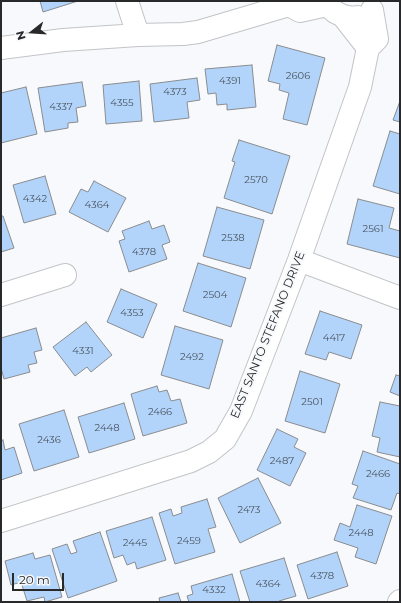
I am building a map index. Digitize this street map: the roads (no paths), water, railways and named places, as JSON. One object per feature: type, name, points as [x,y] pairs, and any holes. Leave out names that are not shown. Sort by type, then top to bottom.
[{"type":"street","points":[[127,1],[138,35]]},
{"type":"street","points":[[1,48],[63,40],[198,32],[290,3],[300,11],[332,7],[354,18],[364,15],[376,6]]},
{"type":"street","name":"EAST SANTO STEFANO DRIVE","points":[[1,521],[191,461],[209,452],[224,439],[241,411],[299,260],[360,87],[368,48],[377,39],[376,6]]},
{"type":"street","points":[[332,7],[368,48]]},
{"type":"street","points":[[299,260],[400,298]]},
{"type":"street","points":[[1,295],[65,275]]}]
